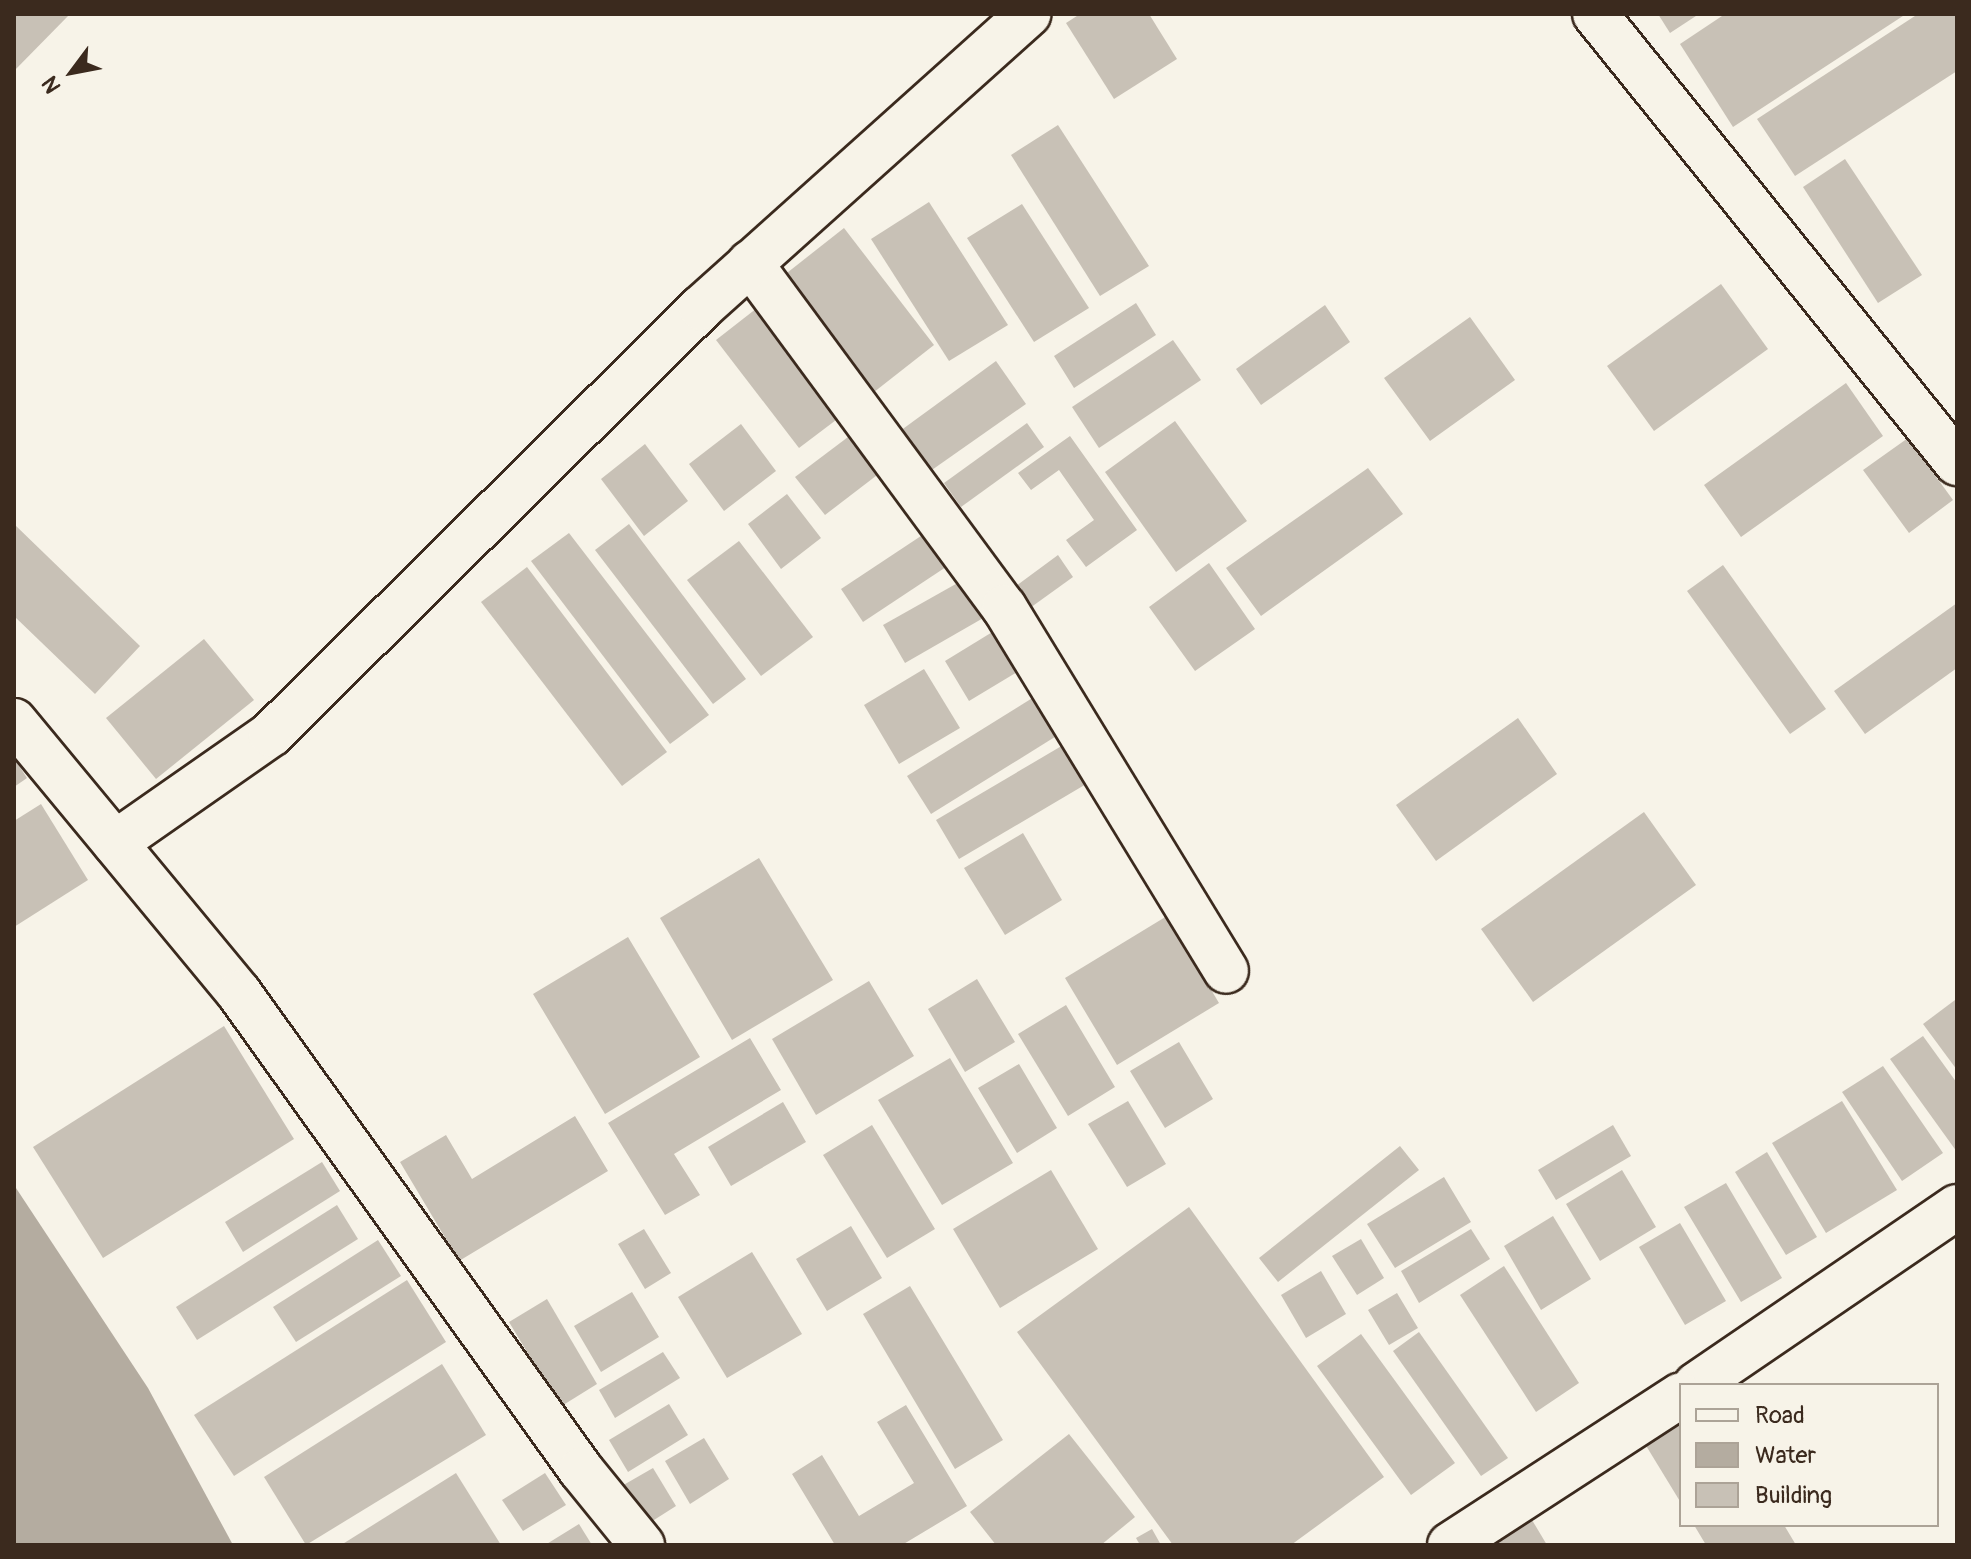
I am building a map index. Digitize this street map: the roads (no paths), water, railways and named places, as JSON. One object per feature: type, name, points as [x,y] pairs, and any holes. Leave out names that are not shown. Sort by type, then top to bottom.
[{"type":"street","points":[[115,843],[271,734],[750,263],[1029,14]]},
{"type":"street","points":[[1595,14],[1957,463]]},
{"type":"street","points":[[750,263],[1004,607],[1226,971]]},
{"type":"street","points":[[14,721],[239,993],[572,1458],[642,1545]]},
{"type":"street","points":[[1699,1383],[1957,1207]]},
{"type":"street","points":[[1450,1545],[1679,1396]]},
{"type":"water","points":[[14,1185],[148,1388],[233,1545],[14,1545]]}]
